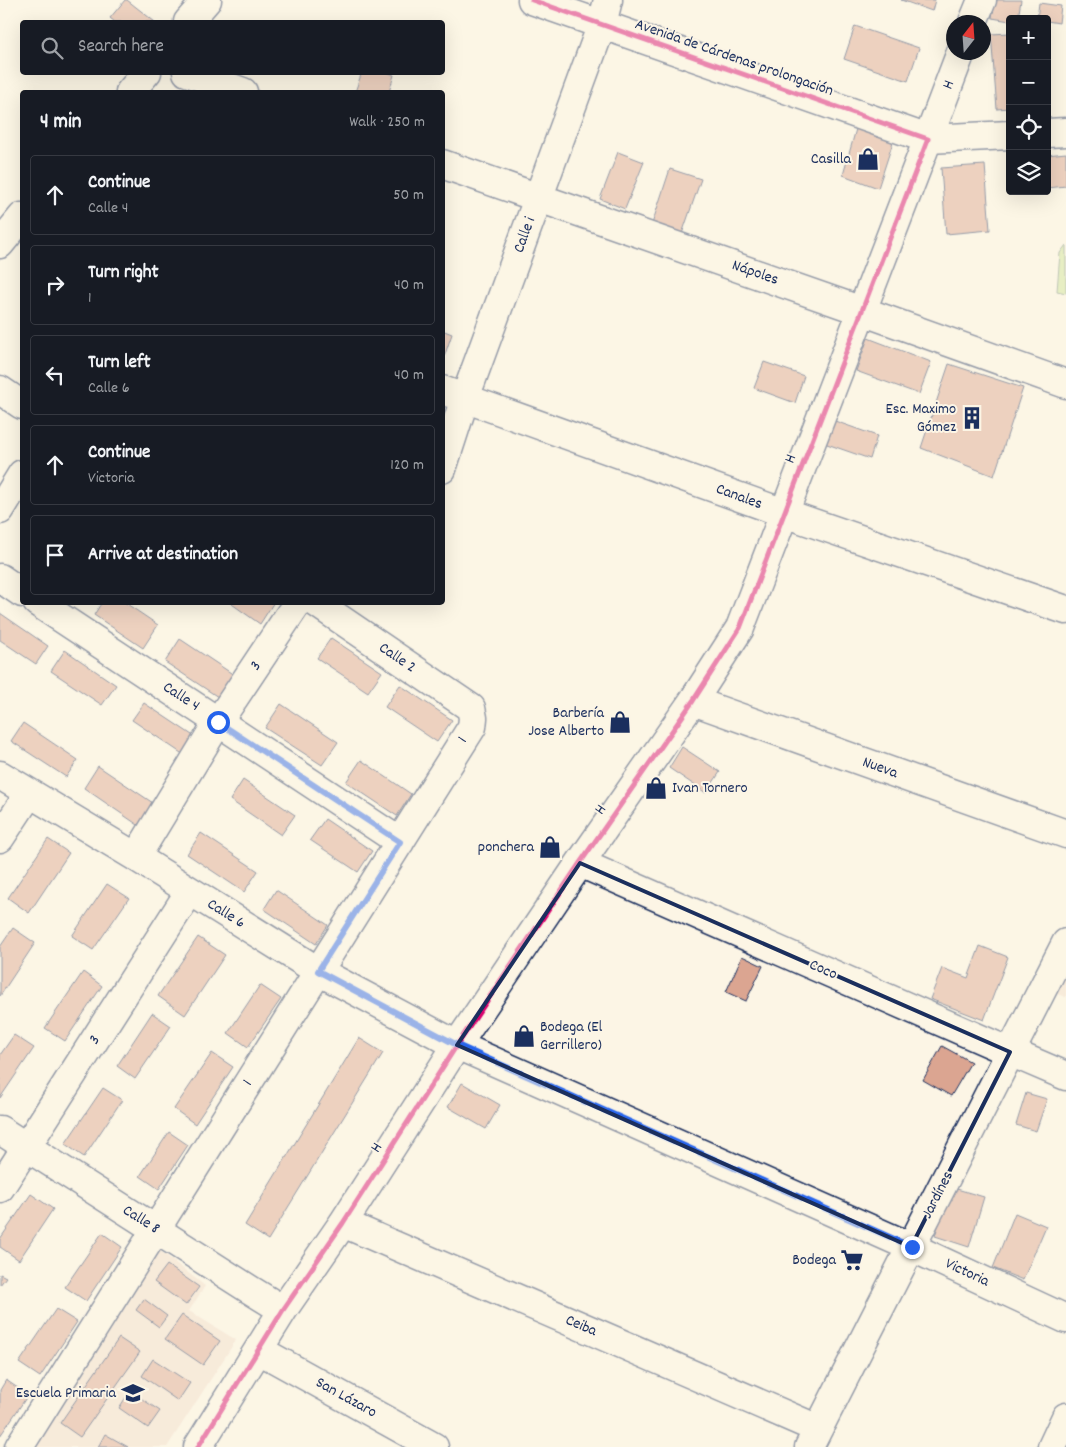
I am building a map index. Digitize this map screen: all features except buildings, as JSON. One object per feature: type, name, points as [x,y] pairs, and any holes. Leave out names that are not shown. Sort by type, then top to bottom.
[{"type":"street","points":[[190,20],[207,0]]},
{"type":"street","name":"Avenida de Cárdenas prolongación","points":[[532,0],[605,12],[928,139]]},
{"type":"street","points":[[976,15],[982,0]]},
{"type":"street","name":"Calle i","points":[[445,450],[454,394],[539,198],[605,12]]},
{"type":"street","name":"H","points":[[198,1447],[284,1310],[343,1223],[457,1045],[580,863],[693,701],[740,628],[958,60]]},
{"type":"street","points":[[132,90],[144,75]]},
{"type":"street","points":[[195,75],[237,90]]},
{"type":"street","points":[[1051,133],[1066,132]]},
{"type":"street","points":[[928,139],[1006,135]]},
{"type":"street","name":"Nápoles","points":[[445,165],[1066,384]]},
{"type":"street","points":[[0,390],[20,405]]},
{"type":"street","name":"Canales","points":[[454,394],[784,514],[1066,610]]},
{"type":"street","points":[[0,510],[20,477]]},
{"type":"street","points":[[0,578],[20,592]]},
{"type":"street","name":"Calle 4","points":[[42,605],[400,842]]},
{"type":"street","name":"3","points":[[136,857],[218,722],[296,605]]},
{"type":"street","name":"Calle 2","points":[[319,605],[471,708],[472,718]]},
{"type":"street","name":"Nueva","points":[[693,701],[1066,834]]},
{"type":"street","name":"1","points":[[19,1447],[472,727],[472,718]]},
{"type":"street","name":"Calle 6","points":[[0,775],[136,857],[318,971],[457,1045]]},
{"type":"street","points":[[0,838],[29,794]]},
{"type":"street","name":"Coco","points":[[580,863],[1066,1076]]},
{"type":"street","name":"3","points":[[0,1188],[190,891]]},
{"type":"street","name":"Jardínes","points":[[814,1438],[1066,943]]},
{"type":"street","name":"Victoria","points":[[457,1045],[912,1247],[1066,1319]]},
{"type":"street","name":"Calle 8","points":[[0,1130],[284,1310]]},
{"type":"street","name":"Ceiba","points":[[343,1223],[814,1438]]},
{"type":"street","name":"San Lázaro","points":[[259,1350],[434,1447]]},
{"type":"street","points":[[1052,1447],[1066,1417]]},
{"type":"highlighted area","points":[[580,863],[1010,1052],[911,1247],[457,1045]]},
{"type":"shaded area","points":[[1066,975],[1066,997],[1057,994]]},
{"type":"shaded area","name":"Escuela Primaria","points":[[154,1246],[205,1286],[189,1311],[236,1340],[167,1447],[32,1447]]},
{"type":"green space","points":[[1066,245],[1066,293],[1057,291],[1060,253]]},
{"type":"cycle path","points":[[198,1447],[283,1310],[343,1223],[457,1045],[580,863],[693,701],[740,628],[928,139],[532,0]]},
{"type":"place","name":"Casilla","points":[[868,159]]},
{"type":"place","name":"Esc. Maximo Gómez","points":[[972,418]]},
{"type":"place","name":"Barbería Jose Alberto","points":[[620,722]]},
{"type":"place","name":"Ivan Tornero","points":[[656,788]]},
{"type":"place","name":"ponchera","points":[[550,847]]},
{"type":"place","name":"Bodega (El Gerrillero)","points":[[524,1036]]},
{"type":"place","name":"Bodega","points":[[852,1260]]},
{"type":"place","name":"Escuela Primaria","points":[[133,1393]]},
{"type":"route","points":[[218,722],[400,842],[318,971],[457,1045],[912,1247]]}]
